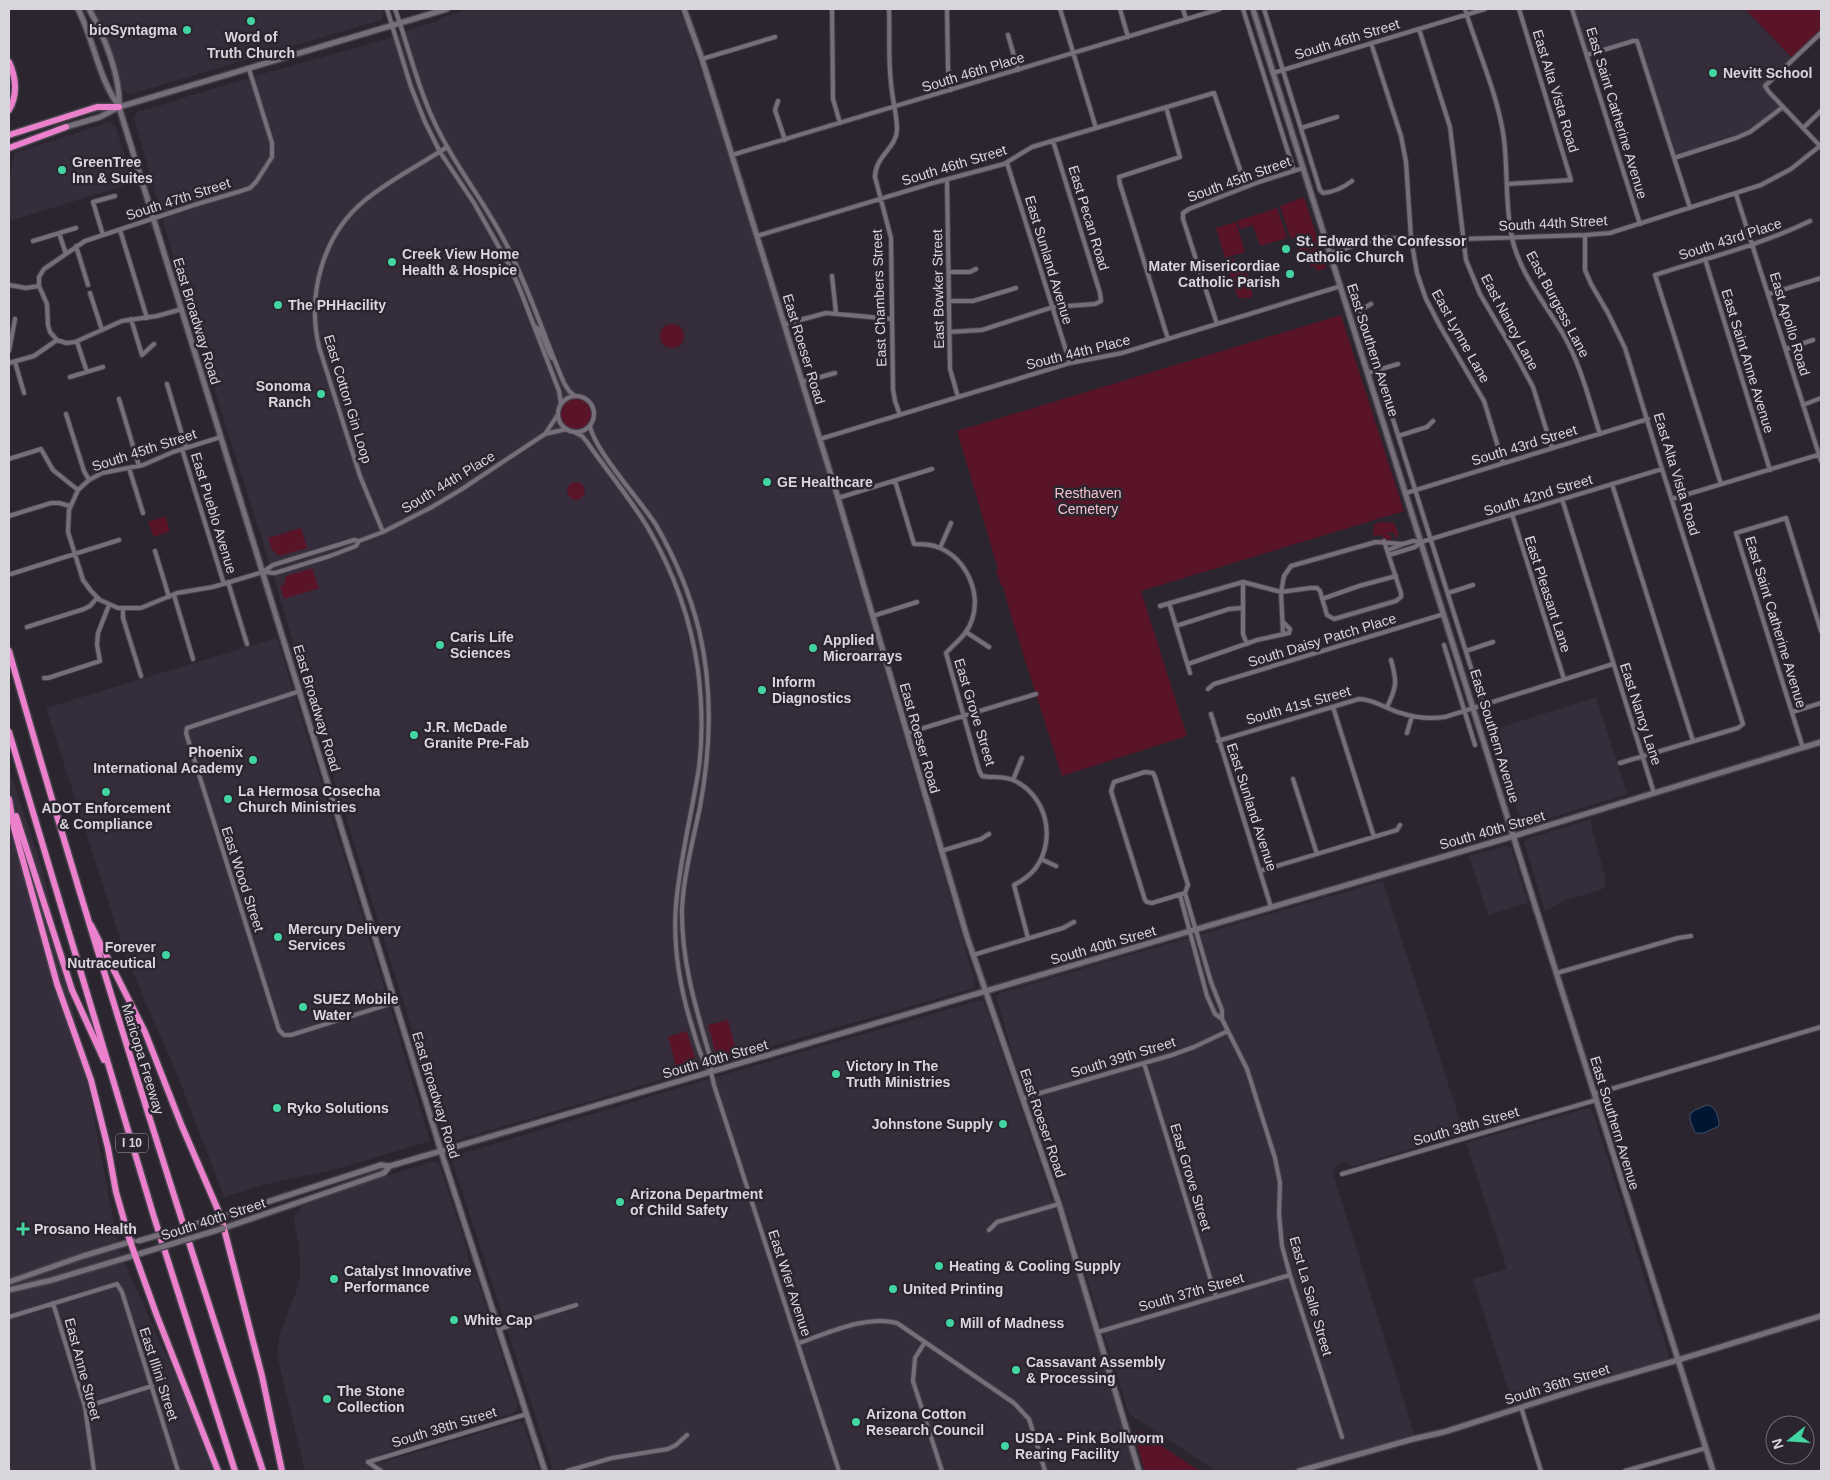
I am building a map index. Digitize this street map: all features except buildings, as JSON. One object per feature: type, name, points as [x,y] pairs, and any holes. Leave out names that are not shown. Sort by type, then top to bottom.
[{"type":"highway","points":[[9,62],[14,73],[15,93],[9,110]]},
{"type":"highway","points":[[9,135],[97,107],[120,107]]},
{"type":"highway","points":[[9,148],[66,127]]},
{"type":"highway","name":"Maricopa Freeway","points":[[9,651],[87,920],[169,1182],[263,1471]]},
{"type":"highway","name":"I 10","points":[[9,732],[154,1217],[236,1471]]},
{"type":"highway","points":[[9,794],[72,990],[91,1029],[116,1091]]},
{"type":"highway","points":[[9,799],[14,828],[57,984],[90,1080],[108,1148],[116,1192],[130,1242],[139,1254],[159,1321],[218,1471]]},
{"type":"highway","points":[[87,920],[95,930],[103,952],[145,1032],[181,1124],[221,1217],[270,1411],[282,1471]]},
{"type":"main road","points":[[78,9],[110,94],[120,107]]},
{"type":"main road","name":"East Broadway Road","points":[[89,9],[103,39],[116,77],[120,92],[120,107],[221,437],[441,1151],[545,1471]]},
{"type":"main road","points":[[66,127],[100,117],[120,107],[447,9]]},
{"type":"main road","name":"East Roeser Road","points":[[684,9],[702,59],[803,382],[973,955],[1059,1204],[1139,1471]]},
{"type":"main road","name":"East Southern Avenue","points":[[1253,9],[1713,1471]]},
{"type":"main road","name":"South 40th Street","points":[[9,1282],[130,1242],[221,1217],[381,1165],[390,1166],[1514,836],[1821,742]]},
{"type":"main road","name":"South 40th Street","points":[[9,1290],[52,1280],[224,1228],[384,1173],[390,1166]]},
{"type":"main road","name":"South 36th Street","points":[[1299,1471],[1444,1432],[1821,1316]]},
{"type":"street","points":[[387,9],[418,107],[440,152],[490,229],[514,275],[559,390],[561,404],[558,414],[561,424],[584,437],[648,529],[680,596],[694,648],[701,710],[700,748],[694,798],[680,873],[675,936],[688,1013],[702,1060],[710,1072]]},
{"type":"street","points":[[395,9],[425,100],[447,147],[504,240],[526,284],[566,387],[575,396]]},
{"type":"street","points":[[832,9],[833,99],[840,123]]},
{"type":"street","name":"East Chambers Street","points":[[889,9],[890,81],[897,132],[893,142],[875,168],[875,177],[891,238],[893,389],[900,416]]},
{"type":"street","points":[[947,9],[948,69],[951,90]]},
{"type":"street","points":[[1060,9],[1096,128]]},
{"type":"street","points":[[1120,9],[1128,37]]},
{"type":"street","points":[[1183,9],[1186,20]]},
{"type":"street","name":"South 46th Place","points":[[732,155],[1220,9]]},
{"type":"street","points":[[1243,9],[1294,170]]},
{"type":"street","points":[[1264,9],[1323,193],[1344,187],[1352,181]]},
{"type":"street","name":"East Burgess Lane","points":[[1465,9],[1496,101],[1504,138],[1512,237],[1521,263],[1534,289],[1563,334],[1578,363],[1600,434]]},
{"type":"street","name":"South 46th Street","points":[[1274,73],[1485,9]]},
{"type":"street","name":"East Alta Vista Road","points":[[1508,184],[1571,180],[1519,9]]},
{"type":"street","name":"East Saint Catherine Avenue","points":[[1572,9],[1640,224]]},
{"type":"street","name":"East Nancy Lane","points":[[1419,29],[1450,127],[1466,260],[1480,294],[1533,387],[1552,448]]},
{"type":"street","points":[[1821,33],[1765,86],[1821,146]]},
{"type":"street","points":[[1008,35],[1018,70]]},
{"type":"street","points":[[702,59],[775,37]]},
{"type":"street","points":[[1587,55],[1633,40],[1637,42],[1690,208]]},
{"type":"street","name":"East Lynne Lane","points":[[1371,44],[1401,136],[1406,162],[1411,238],[1417,273],[1426,299],[1440,326],[1484,401],[1503,463]]},
{"type":"street","name":"South 47th Street","points":[[39,286],[39,277],[42,270],[76,246],[103,235],[246,189],[256,182],[265,171],[272,157],[272,143],[249,68]]},
{"type":"street","name":"South 46th Street","points":[[757,236],[1007,163],[1032,147],[1214,93],[1246,187]]},
{"type":"street","points":[[778,101],[775,110],[785,140]]},
{"type":"street","points":[[1166,107],[1180,157],[1119,177],[1168,339]]},
{"type":"street","points":[[1674,158],[1750,132],[1783,107]]},
{"type":"street","points":[[1803,128],[1821,111]]},
{"type":"street","points":[[1301,128],[1337,117]]},
{"type":"street","name":"East Pecan Road","points":[[1053,141],[1101,301],[1095,304],[1053,307]]},
{"type":"street","name":"South 44th Street","points":[[1330,253],[1380,238],[1462,239],[1610,233],[1761,185],[1791,169],[1821,146]]},
{"type":"street","name":"East Cotton Gin Loop","points":[[383,532],[360,476],[319,347],[315,324],[316,290],[319,274],[329,248],[343,224],[353,212],[379,190],[447,147]]},
{"type":"street","name":"East Sunland Avenue","points":[[1007,163],[1070,363]]},
{"type":"street","name":"South 45th Street","points":[[1217,324],[1183,219],[1183,213],[1189,208],[1303,168]]},
{"type":"street","name":"East Bowker Street","points":[[948,180],[950,369],[958,397]]},
{"type":"street","name":"East Apollo Road","points":[[1736,194],[1821,461]]},
{"type":"street","points":[[103,235],[93,202],[115,196]]},
{"type":"street","name":"South 43rd Place","points":[[1721,484],[1655,275],[1753,244],[1787,232],[1810,221]]},
{"type":"street","points":[[33,241],[76,228]]},
{"type":"street","points":[[120,230],[147,318]]},
{"type":"street","points":[[59,233],[66,254]]},
{"type":"street","name":"East Alta Vista Road","points":[[1585,235],[1585,270],[1625,348],[1743,724],[1738,728],[1693,741]]},
{"type":"street","points":[[76,246],[88,285]]},
{"type":"street","name":"East Saint Anne Avenue","points":[[1705,259],[1770,470]]},
{"type":"street","points":[[949,272],[970,272],[976,269]]},
{"type":"street","points":[[832,276],[836,313]]},
{"type":"street","points":[[1769,294],[1821,278]]},
{"type":"street","points":[[9,285],[26,288],[39,286],[47,307],[49,330],[57,340],[66,344],[77,342],[117,323],[162,315],[182,309]]},
{"type":"street","name":"South 44th Place","points":[[820,440],[1070,363],[1122,353],[1341,286]]},
{"type":"street","points":[[949,301],[973,301],[1016,288]]},
{"type":"street","points":[[90,293],[102,330]]},
{"type":"street","name":"East Southern Avenue","points":[[1371,304],[1359,311],[1483,706],[1492,728]]},
{"type":"street","points":[[949,332],[982,330],[1053,307]]},
{"type":"street","points":[[785,324],[817,315],[836,313],[892,319]]},
{"type":"street","points":[[9,351],[15,318]]},
{"type":"street","points":[[132,319],[142,355],[154,344]]},
{"type":"street","points":[[534,326],[540,331],[548,353],[555,362]]},
{"type":"street","points":[[9,362],[15,362],[37,354],[57,340]]},
{"type":"street","points":[[1786,350],[1813,340]]},
{"type":"street","points":[[77,342],[87,372]]},
{"type":"street","points":[[15,362],[24,393]]},
{"type":"street","points":[[1368,373],[1398,364]]},
{"type":"street","points":[[70,376],[103,366]]},
{"type":"street","points":[[803,382],[834,373]]},
{"type":"street","name":"East Pueblo Avenue","points":[[167,384],[184,448],[247,644]]},
{"type":"street","points":[[561,404],[567,398],[575,396],[584,398],[592,406],[594,413],[590,424],[583,430],[574,432]]},
{"type":"street","points":[[1803,404],[1821,398]]},
{"type":"street","points":[[119,399],[140,466]]},
{"type":"street","points":[[66,414],[84,471],[89,480]]},
{"type":"street","name":"South 44th Place","points":[[70,506],[68,528],[83,580],[98,598],[109,605],[123,609],[145,608],[172,596],[263,572],[273,565],[354,540],[359,541],[383,532],[462,490],[544,434],[558,414]]},
{"type":"street","name":"South 43rd Street","points":[[1406,493],[1648,419]]},
{"type":"street","points":[[1398,436],[1427,427],[1433,421]]},
{"type":"street","points":[[590,424],[594,439],[643,507],[668,548],[688,593],[702,649],[708,692],[709,738],[707,766],[686,873],[682,906],[682,932],[689,982],[711,1060],[710,1072]]},
{"type":"street","name":"South 44th Place","points":[[544,434],[567,429]]},
{"type":"street","name":"South 45th Street","points":[[78,490],[89,480],[105,472],[140,466],[184,448],[221,437]]},
{"type":"street","points":[[9,459],[41,450],[53,470],[78,490],[70,506],[51,503],[9,516]]},
{"type":"street","points":[[1672,499],[1820,454]]},
{"type":"street","points":[[130,468],[143,513]]},
{"type":"street","points":[[838,498],[932,469]]},
{"type":"street","name":"South 42nd Street","points":[[1389,555],[1415,547],[1421,542],[1662,469]]},
{"type":"street","name":"East Grove Street","points":[[896,480],[914,544],[927,544],[940,548],[952,555],[962,565],[972,581],[975,600],[972,619],[966,632],[946,653],[982,776],[998,776],[1013,780],[1027,789],[1039,804],[1047,824],[1046,844],[1041,859],[1026,878],[1014,885],[1028,938]]},
{"type":"street","points":[[1612,484],[1693,741],[1620,763]]},
{"type":"street","name":"East Nancy Lane","points":[[1562,499],[1654,793]]},
{"type":"street","name":"East Pleasant Lane","points":[[1512,514],[1564,679]]},
{"type":"street","name":"East Saint Catherine Avenue","points":[[1803,748],[1736,532],[1786,518],[1821,630]]},
{"type":"street","points":[[940,548],[951,523]]},
{"type":"street","points":[[10,574],[119,540]]},
{"type":"street","name":"South 44th Place","points":[[263,572],[276,573],[330,556],[356,546],[359,541]]},
{"type":"street","points":[[1160,606],[1243,582],[1281,592],[1318,588],[1329,616],[1334,619],[1396,601],[1401,597],[1384,541],[1369,543],[1291,566],[1284,576],[1281,592],[1283,634]]},
{"type":"street","name":"South 42nd Street","points":[[1384,541],[1403,544]]},
{"type":"street","name":"South 42nd Street","points":[[1388,550],[1413,541],[1421,542]]},
{"type":"street","points":[[155,551],[193,659]]},
{"type":"street","points":[[1322,599],[1396,576]]},
{"type":"street","points":[[1243,582],[1243,634],[1247,644]]},
{"type":"street","points":[[1448,593],[1473,585]]},
{"type":"street","points":[[27,627],[87,608],[98,598]]},
{"type":"street","points":[[873,616],[917,602]]},
{"type":"street","points":[[1169,603],[1190,674]]},
{"type":"street","points":[[44,678],[56,676],[100,661],[97,637],[109,605]]},
{"type":"street","points":[[1176,626],[1229,609],[1243,608]]},
{"type":"street","points":[[123,609],[123,618],[140,676]]},
{"type":"street","name":"South Daisy Patch Place","points":[[1208,689],[1214,684],[1444,614]]},
{"type":"street","points":[[1188,664],[1290,632],[1290,629],[1283,622]]},
{"type":"street","name":"East Grove Street","points":[[966,632],[989,647]]},
{"type":"street","points":[[1466,651],[1493,642]]},
{"type":"street","name":"East Southern Avenue","points":[[1444,645],[1475,745]]},
{"type":"street","points":[[1387,707],[1396,685],[1391,660]]},
{"type":"street","name":"South 41st Street","points":[[1218,741],[1363,699],[1401,714],[1436,718],[1483,706],[1613,664]]},
{"type":"street","name":"East Wood Street","points":[[300,692],[187,728],[186,733],[276,1025],[284,1034],[291,1035],[396,1002]]},
{"type":"street","points":[[906,732],[1036,694]]},
{"type":"street","points":[[1792,712],[1821,703]]},
{"type":"street","points":[[1333,707],[1374,837]]},
{"type":"street","name":"East Sunland Avenue","points":[[1211,714],[1271,907]]},
{"type":"street","points":[[1407,733],[1412,716]]},
{"type":"street","name":"East Grove Street","points":[[1013,780],[1022,758]]},
{"type":"street","name":"East La Salle Street","points":[[1222,1019],[1216,1014],[1207,996],[1180,895],[1152,903],[1145,900],[1111,791],[1111,786],[1114,782],[1145,772],[1152,773],[1188,885],[1186,891],[1189,905],[1211,982],[1222,1010],[1222,1019],[1247,1069],[1276,1158],[1280,1183],[1279,1214],[1282,1246],[1342,1437]]},
{"type":"street","points":[[1293,779],[1317,854]]},
{"type":"street","points":[[1260,871],[1397,830],[1400,826]]},
{"type":"street","points":[[941,851],[981,839],[990,834]]},
{"type":"street","points":[[1041,859],[1056,866]]},
{"type":"street","points":[[1180,895],[1186,891]]},
{"type":"street","points":[[1183,907],[1189,905]]},
{"type":"street","points":[[973,955],[1063,928],[1074,922]]},
{"type":"street","points":[[1557,973],[1678,938],[1691,936]]},
{"type":"street","points":[[1594,1094],[1821,1027]]},
{"type":"street","name":"South 39th Street","points":[[1023,1098],[1194,1047],[1228,1032]]},
{"type":"street","name":"East Grove Street","points":[[1144,1063],[1216,1297]]},
{"type":"street","name":"East Wier Avenue","points":[[710,1072],[839,1471]]},
{"type":"street","name":"South 38th Street","points":[[1342,1174],[1596,1100]]},
{"type":"street","points":[[989,1230],[997,1222],[1059,1204]]},
{"type":"street","name":"South 37th Street","points":[[1098,1332],[1290,1275]]},
{"type":"street","name":"East Illini Street","points":[[53,1303],[117,1284],[122,1292],[178,1471]]},
{"type":"street","points":[[9,1317],[53,1303]]},
{"type":"street","name":"East Anne Street","points":[[53,1303],[85,1407],[94,1471]]},
{"type":"street","points":[[499,1329],[576,1305]]},
{"type":"street","points":[[798,1343],[858,1324],[885,1320],[896,1323],[1002,1394],[1018,1407],[1028,1419],[1045,1471]]},
{"type":"street","points":[[925,1342],[914,1358],[913,1381],[942,1471]]},
{"type":"street","points":[[85,1407],[152,1386]]},
{"type":"street","points":[[1521,1407],[1541,1471]]},
{"type":"street","name":"South 38th Street","points":[[381,1471],[368,1462],[527,1414]]},
{"type":"street","points":[[567,1471],[612,1458],[668,1449],[676,1446],[686,1435]]},
{"type":"street","points":[[1625,1471],[1706,1448]]},
{"type":"shaded area","points":[[93,9],[383,9],[384,12],[381,20],[131,94],[123,90],[109,44]]},
{"type":"shaded area","points":[[471,9],[678,9],[684,21],[710,100],[819,449],[975,982],[971,989],[691,1069],[628,1090],[453,1141],[445,1137],[276,584],[181,284],[134,118],[138,111],[383,40],[446,16]]},
{"type":"shaded area","name":"Nevitt School","points":[[1572,9],[1745,9],[1793,60],[1765,86],[1783,107],[1750,132],[1674,158],[1637,42],[1587,55]]},
{"type":"shaded area","points":[[110,122],[115,125],[134,183],[9,221],[9,182],[15,153]]},
{"type":"shaded area","points":[[277,638],[430,1141],[340,1168],[263,1185],[224,1197],[177,1074],[126,957],[46,708]]},
{"type":"shaded area","points":[[1596,697],[1627,794],[1527,825],[1522,824],[1489,731]]},
{"type":"shaded area","points":[[9,769],[42,867],[65,966],[119,1250],[218,1471],[9,1471]]},
{"type":"shaded area","points":[[1591,819],[1592,830],[1605,876],[1605,885],[1601,890],[1565,900],[1545,911],[1524,842],[1527,839]]},
{"type":"shaded area","points":[[1506,846],[1511,848],[1528,903],[1488,915],[1469,856]]},
{"type":"shaded area","points":[[1383,881],[1464,1133],[1354,1166],[1344,1162],[1335,1167],[1333,1174],[1415,1436],[1294,1471],[1216,1471],[1129,1414],[1059,1188],[1022,1085],[996,997],[1000,993]]},
{"type":"shaded area","points":[[982,1001],[985,1005],[1057,1214],[1137,1471],[553,1471],[452,1160],[455,1156],[688,1085]]},
{"type":"shaded area","points":[[1588,1108],[1593,1112],[1669,1356],[1664,1361],[1513,1405],[1473,1279],[1507,1269],[1466,1143]]},
{"type":"shaded area","points":[[434,1161],[439,1164],[464,1239],[471,1269],[476,1275],[518,1406],[514,1413],[381,1455],[384,1465],[387,1461],[519,1421],[524,1424],[539,1471],[305,1471],[277,1355],[280,1333],[297,1289],[300,1274],[299,1245],[294,1221],[295,1215],[303,1206]]},
{"type":"green space","points":[[1745,9],[1821,9],[1821,30],[1792,58]]},
{"type":"green space","points":[[1304,197],[1320,246],[1299,252],[1295,238],[1291,239],[1280,206]]},
{"type":"green space","points":[[1277,208],[1287,238],[1260,246],[1253,225],[1240,229],[1237,221]]},
{"type":"green space","points":[[1236,222],[1245,252],[1225,258],[1216,228]]},
{"type":"green space","points":[[1316,248],[1321,250],[1326,268],[1317,271],[1315,266],[1311,267],[1308,257],[1304,258],[1303,253]]},
{"type":"green space","points":[[1234,258],[1237,268],[1245,266],[1253,295],[1250,298],[1238,298],[1226,263],[1228,259]]},
{"type":"green space","name":"Resthaven Cemetery","points":[[1341,315],[1404,511],[1141,591],[1187,736],[1062,776],[1003,586],[1001,586],[996,570],[998,569],[957,431]]},
{"type":"green space","points":[[672,324],[677,325],[683,331],[683,341],[677,347],[672,348],[667,347],[661,341],[660,336],[661,331],[667,325]]},
{"type":"green space","points":[[576,399],[582,400],[590,408],[590,420],[582,428],[576,429],[570,428],[562,420],[561,414],[562,408],[570,400]]},
{"type":"green space","points":[[572,482],[580,482],[585,487],[583,498],[572,500],[567,495],[567,487]]},
{"type":"green space","points":[[165,516],[170,531],[154,537],[148,522]]},
{"type":"green space","points":[[1381,522],[1394,523],[1398,538],[1395,537],[1395,533],[1388,532],[1392,540],[1383,539],[1383,535],[1373,536],[1374,524]]},
{"type":"green space","points":[[301,528],[307,548],[280,556],[272,550],[268,538]]},
{"type":"green space","points":[[312,568],[319,588],[284,599],[280,586],[284,585],[286,576]]},
{"type":"green space","points":[[728,1020],[737,1053],[725,1056],[715,1051],[708,1025]]},
{"type":"green space","points":[[687,1031],[695,1058],[688,1065],[689,1067],[677,1070],[668,1037]]},
{"type":"green space","points":[[1139,1431],[1200,1471],[1145,1471],[1133,1433]]},
{"type":"water","points":[[1707,1105],[1715,1110],[1719,1126],[1704,1133],[1695,1133],[1690,1120],[1690,1114]]},
{"type":"place","name":"Word of Truth Church","points":[[251,21]]},
{"type":"place","name":"bioSyntagma","points":[[187,30]]},
{"type":"place","name":"Nevitt School","points":[[1713,73]]},
{"type":"place","name":"GreenTree Inn & Suites","points":[[62,170]]},
{"type":"place","name":"St. Edward the Confessor Catholic Church","points":[[1286,249]]},
{"type":"place","name":"Creek View Home Health & Hospice","points":[[392,262]]},
{"type":"place","name":"Mater Misericordiae Catholic Parish","points":[[1290,274]]},
{"type":"place","name":"The PHHacility","points":[[278,305]]},
{"type":"place","name":"Sonoma Ranch","points":[[321,394]]},
{"type":"place","name":"GE Healthcare","points":[[767,482]]},
{"type":"place","name":"Caris Life Sciences","points":[[440,645]]},
{"type":"place","name":"Applied Microarrays","points":[[813,648]]},
{"type":"place","name":"Inform Diagnostics","points":[[762,690]]},
{"type":"place","name":"J.R. McDade Granite Pre-Fab","points":[[414,735]]},
{"type":"place","name":"Phoenix International Academy","points":[[253,760]]},
{"type":"place","name":"ADOT Enforcement & Compliance","points":[[106,792]]},
{"type":"place","name":"La Hermosa Cosecha Church Ministries","points":[[228,799]]},
{"type":"place","name":"Mercury Delivery Services","points":[[278,937]]},
{"type":"place","name":"Forever Nutraceutical","points":[[166,955]]},
{"type":"place","name":"SUEZ Mobile Water","points":[[303,1007]]},
{"type":"place","name":"Victory In The Truth Ministries","points":[[836,1074]]},
{"type":"place","name":"Ryko Solutions","points":[[277,1108]]},
{"type":"place","name":"Johnstone Supply","points":[[1003,1124]]},
{"type":"place","name":"Arizona Department of Child Safety","points":[[620,1202]]},
{"type":"place","name":"Prosano Health","points":[[23,1229]]},
{"type":"place","name":"Heating & Cooling Supply","points":[[939,1266]]},
{"type":"place","name":"Catalyst Innovative Performance","points":[[334,1279]]},
{"type":"place","name":"United Printing","points":[[893,1289]]},
{"type":"place","name":"White Cap","points":[[454,1320]]},
{"type":"place","name":"Mill of Madness","points":[[950,1323]]},
{"type":"place","name":"Cassavant Assembly & Processing","points":[[1016,1370]]},
{"type":"place","name":"The Stone Collection","points":[[327,1399]]},
{"type":"place","name":"Arizona Cotton Research Council","points":[[856,1422]]},
{"type":"place","name":"USDA - Pink Bollworm Rearing Facility","points":[[1005,1446]]}]
